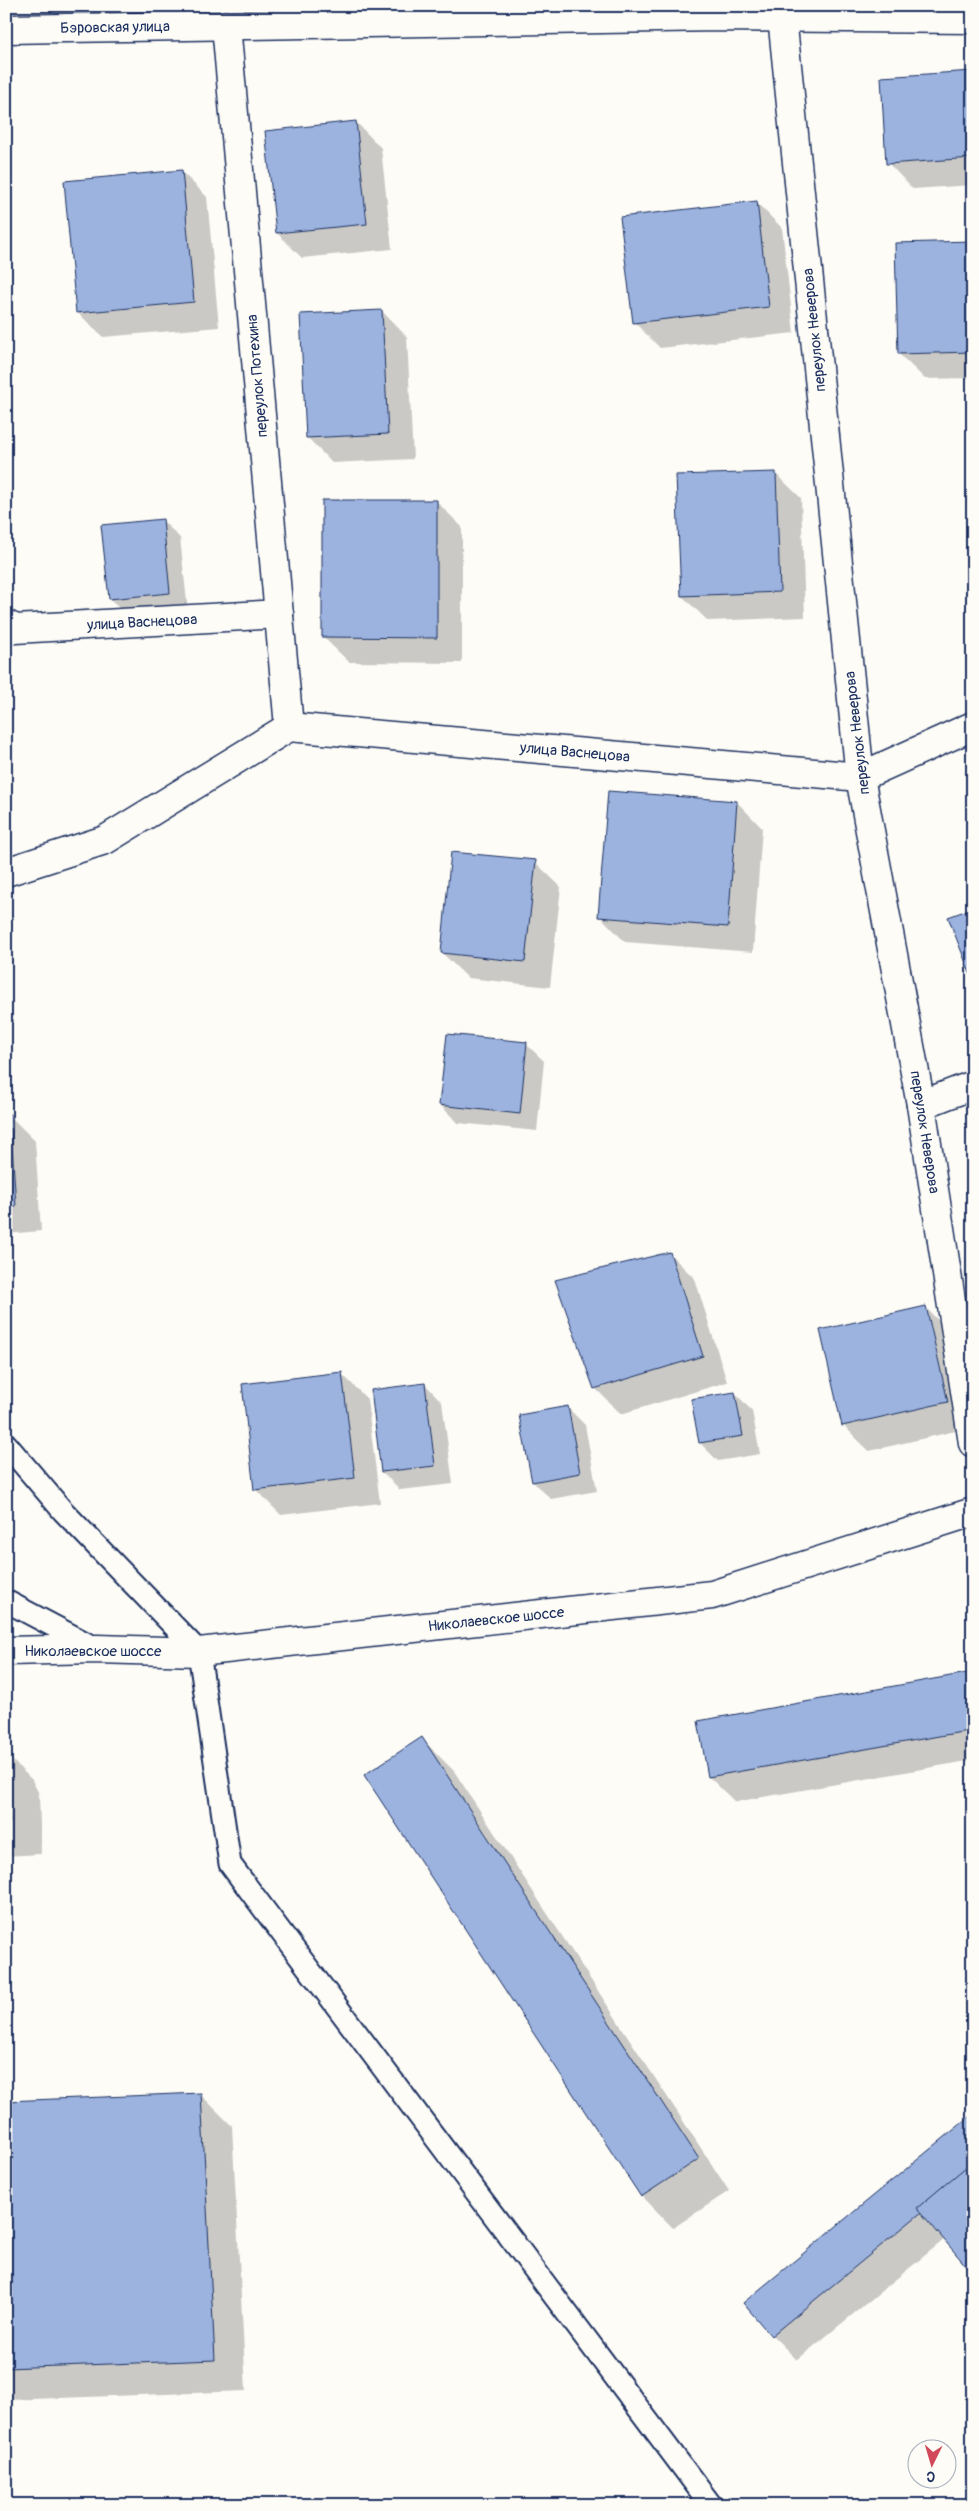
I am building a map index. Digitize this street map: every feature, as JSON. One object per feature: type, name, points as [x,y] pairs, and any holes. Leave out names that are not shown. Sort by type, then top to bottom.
[{"type":"street","name":"Бэровская улица","points":[[6,29],[782,17],[850,12],[973,19]]},
{"type":"street","name":"переулок Неверова","points":[[782,17],[860,777],[921,1105],[973,1443]]},
{"type":"street","name":"переулок Потехина","points":[[226,25],[289,727]]},
{"type":"street","name":"улица Васнецова","points":[[6,624],[15,629],[279,614]]},
{"type":"street","points":[[860,777],[973,726]]},
{"type":"street","points":[[6,872],[105,840],[289,727]]},
{"type":"street","name":"улица Васнецова","points":[[289,727],[860,777]]},
{"type":"street","points":[[921,1105],[973,1085]]},
{"type":"street","name":"Николаевское шоссе","points":[[6,1651],[97,1649],[199,1652],[712,1595],[973,1512]]},
{"type":"lane","points":[[6,1444],[62,1511],[199,1652],[230,1864],[712,2505]]},
{"type":"lane","points":[[6,1601],[97,1649]]},
{"type":"building","points":[[973,71],[973,158],[886,164],[881,77]]},
{"type":"building","points":[[356,121],[367,224],[276,233],[265,131]]},
{"type":"building","points":[[182,170],[194,302],[76,313],[64,181]]},
{"type":"building","points":[[757,201],[769,307],[633,323],[620,217]]},
{"type":"building","points":[[973,241],[973,352],[898,354],[895,243]]},
{"type":"building","points":[[382,310],[388,434],[306,438],[300,314]]},
{"type":"building","points":[[776,472],[780,592],[681,596],[676,475]]},
{"type":"building","points":[[322,500],[437,500],[437,638],[322,637]]},
{"type":"building","points":[[163,519],[170,593],[109,599],[101,525]]},
{"type":"building","points":[[608,791],[737,801],[728,927],[598,917]]},
{"type":"building","points":[[451,852],[536,860],[525,962],[441,953]]},
{"type":"building","points":[[973,908],[973,981],[948,917]]},
{"type":"building","points":[[447,1034],[527,1042],[520,1114],[439,1105]]},
{"type":"building","points":[[6,1114],[10,1114],[16,1206],[6,1207]]},
{"type":"building","points":[[670,1252],[703,1356],[594,1389],[555,1280]]},
{"type":"building","points":[[926,1306],[948,1402],[842,1426],[820,1330]]},
{"type":"building","points":[[342,1372],[355,1478],[254,1490],[242,1384]]},
{"type":"building","points":[[425,1383],[435,1466],[381,1472],[371,1390]]},
{"type":"building","points":[[735,1392],[743,1436],[699,1443],[691,1399]]},
{"type":"building","points":[[568,1406],[580,1473],[532,1482],[519,1415]]},
{"type":"building","points":[[973,1672],[973,1730],[708,1777],[698,1721]]},
{"type":"building","points":[[422,1737],[699,2159],[641,2197],[364,1775]]},
{"type":"building","points":[[6,1758],[10,1823],[6,1823]]},
{"type":"building","points":[[201,2093],[215,2360],[6,2368],[6,2101]]},
{"type":"building","points":[[973,2114],[973,2170],[771,2336],[743,2303]]},
{"type":"building","points":[[973,2161],[973,2274],[917,2208]]}]
